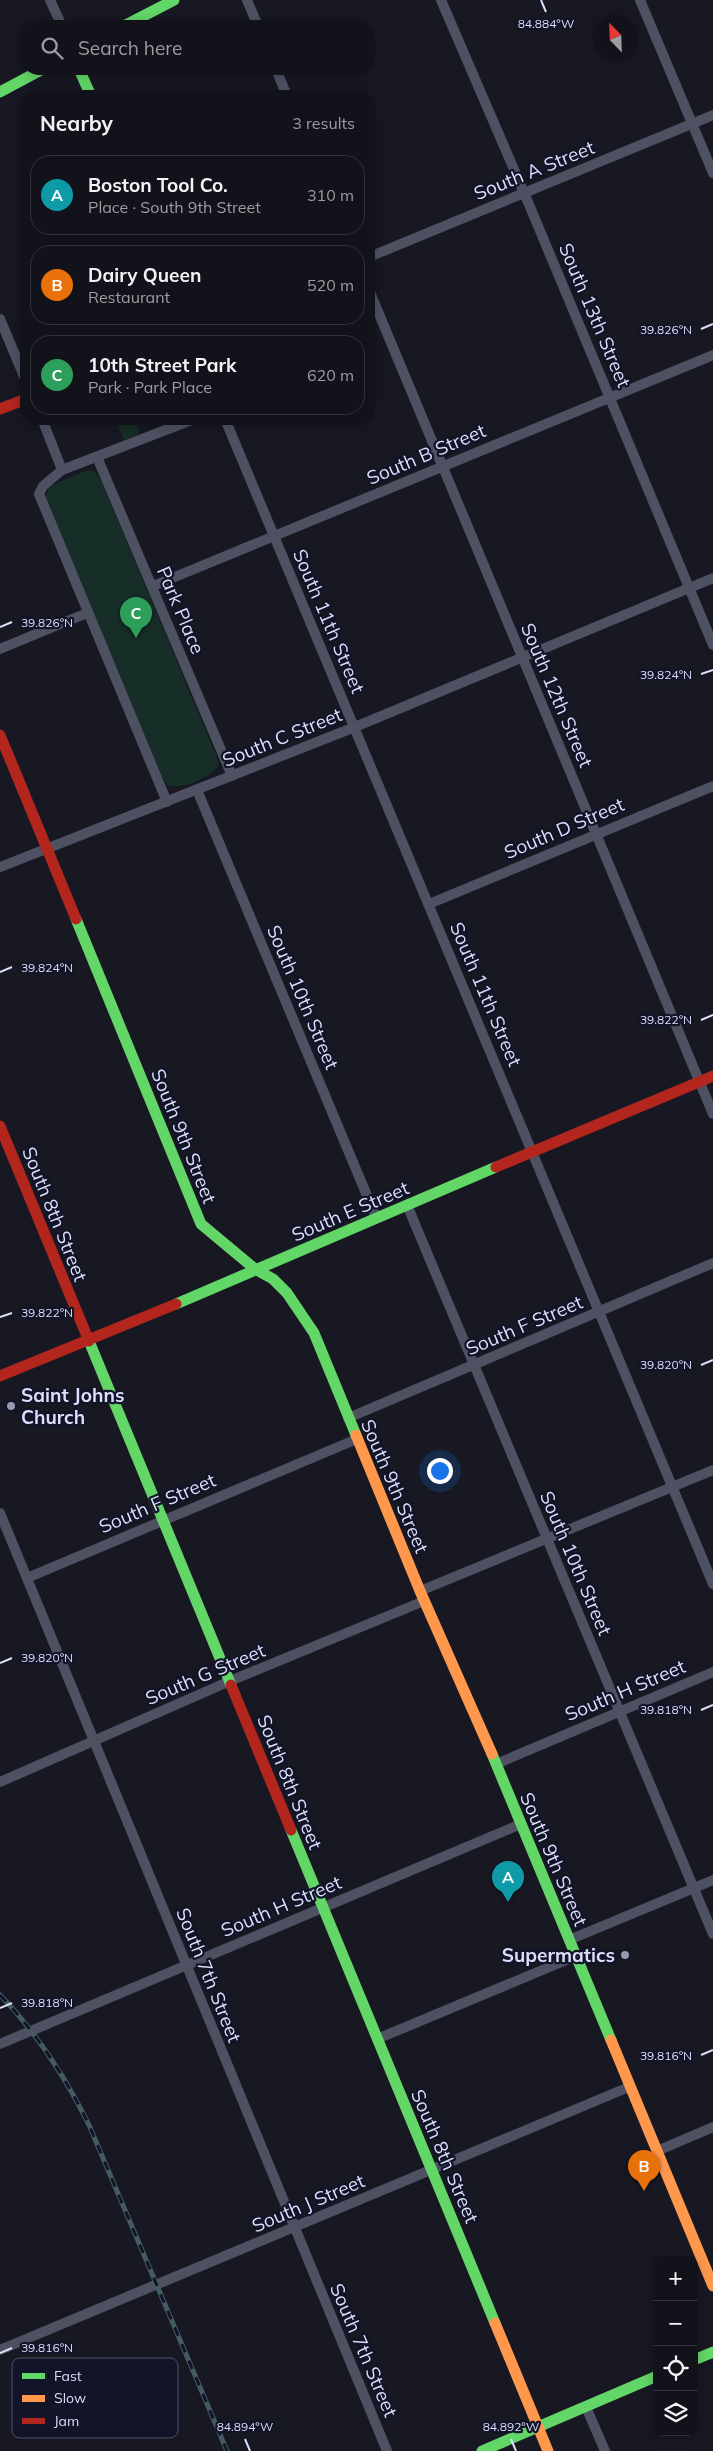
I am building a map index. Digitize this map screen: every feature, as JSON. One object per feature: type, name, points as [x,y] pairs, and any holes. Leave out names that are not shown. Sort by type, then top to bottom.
[{"type":"main road","points":[[136,20],[174,0]]},
{"type":"main road","points":[[0,92],[32,75]]},
{"type":"main road","points":[[82,75],[88,90]]},
{"type":"main road","points":[[0,409],[20,401]]},
{"type":"main road","name":"South 9th Street","points":[[0,735],[201,1224],[255,1269],[273,1279],[287,1292],[314,1333],[422,1596],[496,1764],[713,2286]]},
{"type":"main road","name":"South E Street","points":[[0,1376],[218,1287],[376,1217],[713,1076]]},
{"type":"main road","name":"South 8th Street","points":[[0,1126],[548,2451]]},
{"type":"main road","points":[[698,2358],[713,2352]]},
{"type":"main road","points":[[482,2451],[653,2378]]},
{"type":"street","points":[[50,0],[59,20]]},
{"type":"street","points":[[247,0],[255,20]]},
{"type":"street","name":"South 13th Street","points":[[441,0],[525,193],[713,645]]},
{"type":"street","points":[[640,0],[713,174]]},
{"type":"street","points":[[278,75],[285,90]]},
{"type":"street","name":"South A Street","points":[[375,255],[713,115]]},
{"type":"street","name":"South 12th Street","points":[[375,305],[713,1114]]},
{"type":"street","points":[[0,319],[20,367]]},
{"type":"street","name":"South B Street","points":[[153,586],[713,355]]},
{"type":"street","points":[[44,425],[62,470]]},
{"type":"street","points":[[167,802],[38,494],[43,486],[62,470],[179,425]]},
{"type":"street","name":"South 11th Street","points":[[228,425],[713,1584]]},
{"type":"street","name":"Park Place","points":[[97,457],[232,776]]},
{"type":"street","name":"South C Street","points":[[0,867],[355,727],[713,578]]},
{"type":"street","points":[[0,649],[87,613]]},
{"type":"street","name":"South D Street","points":[[429,904],[713,786]]},
{"type":"street","name":"South 10th Street","points":[[197,790],[376,1217]]},
{"type":"street","name":"South 10th Street","points":[[407,1205],[713,1934]]},
{"type":"street","name":"South F Street","points":[[348,1418],[713,1263]]},
{"type":"street","name":"South F Street","points":[[27,1578],[357,1439]]},
{"type":"street","name":"South G Street","points":[[0,1782],[230,1682],[547,1540],[713,1470]]},
{"type":"street","name":"South 7th Street","points":[[0,1513],[387,2451]]},
{"type":"street","name":"South H Street","points":[[496,1764],[713,1672]]},
{"type":"street","name":"South H Street","points":[[0,2044],[521,1824]]},
{"type":"street","points":[[569,1940],[713,1880]]},
{"type":"street","points":[[377,2039],[576,1956]]},
{"type":"street","name":"South J Street","points":[[0,2350],[629,2087]]},
{"type":"street","points":[[657,2151],[713,2127]]},
{"type":"street","points":[[586,2407],[605,2451]]},
{"type":"green space","points":[[118,425],[137,425],[139,430],[138,434],[124,440]]},
{"type":"green space","points":[[88,470],[95,472],[101,480],[218,760],[219,764],[216,769],[196,782],[180,786],[167,785],[162,776],[45,498],[50,486]]},
{"type":"railway","points":[[0,1995],[50,2057],[71,2090],[89,2125],[227,2451]]},
{"type":"traffic: fast","points":[[136,20],[174,0]]},
{"type":"traffic: fast","points":[[0,92],[32,75]]},
{"type":"traffic: fast","points":[[82,75],[88,90]]},
{"type":"traffic: fast","points":[[76,919],[201,1224],[255,1269],[273,1279],[287,1293],[314,1333],[356,1435]]},
{"type":"traffic: fast","points":[[176,1304],[496,1167]]},
{"type":"traffic: fast","points":[[89,1341],[231,1685]]},
{"type":"traffic: fast","points":[[492,1754],[611,2040]]},
{"type":"traffic: fast","points":[[291,1830],[495,2323]]},
{"type":"traffic: fast","points":[[698,2358],[713,2352]]},
{"type":"traffic: fast","points":[[482,2451],[653,2378]]},
{"type":"traffic: slow","points":[[356,1435],[420,1591],[492,1754]]},
{"type":"traffic: slow","points":[[611,2040],[713,2286]]},
{"type":"traffic: slow","points":[[495,2323],[548,2451]]},
{"type":"traffic: jam","points":[[0,409],[20,401]]},
{"type":"traffic: jam","points":[[0,735],[76,919]]},
{"type":"traffic: jam","points":[[496,1167],[713,1076]]},
{"type":"traffic: jam","points":[[0,1126],[89,1341]]},
{"type":"traffic: jam","points":[[0,1376],[176,1304]]},
{"type":"traffic: jam","points":[[231,1685],[291,1830]]},
{"type":"place","name":"10th Street Park","points":[[136,638]]},
{"type":"place","name":"Saint Johns Church","points":[[11,1406]]},
{"type":"place","name":"Boston Tool Co.","points":[[508,1902]]},
{"type":"place","name":"Supermatics","points":[[625,1955]]},
{"type":"place","name":"Dairy Queen","points":[[644,2191]]}]
